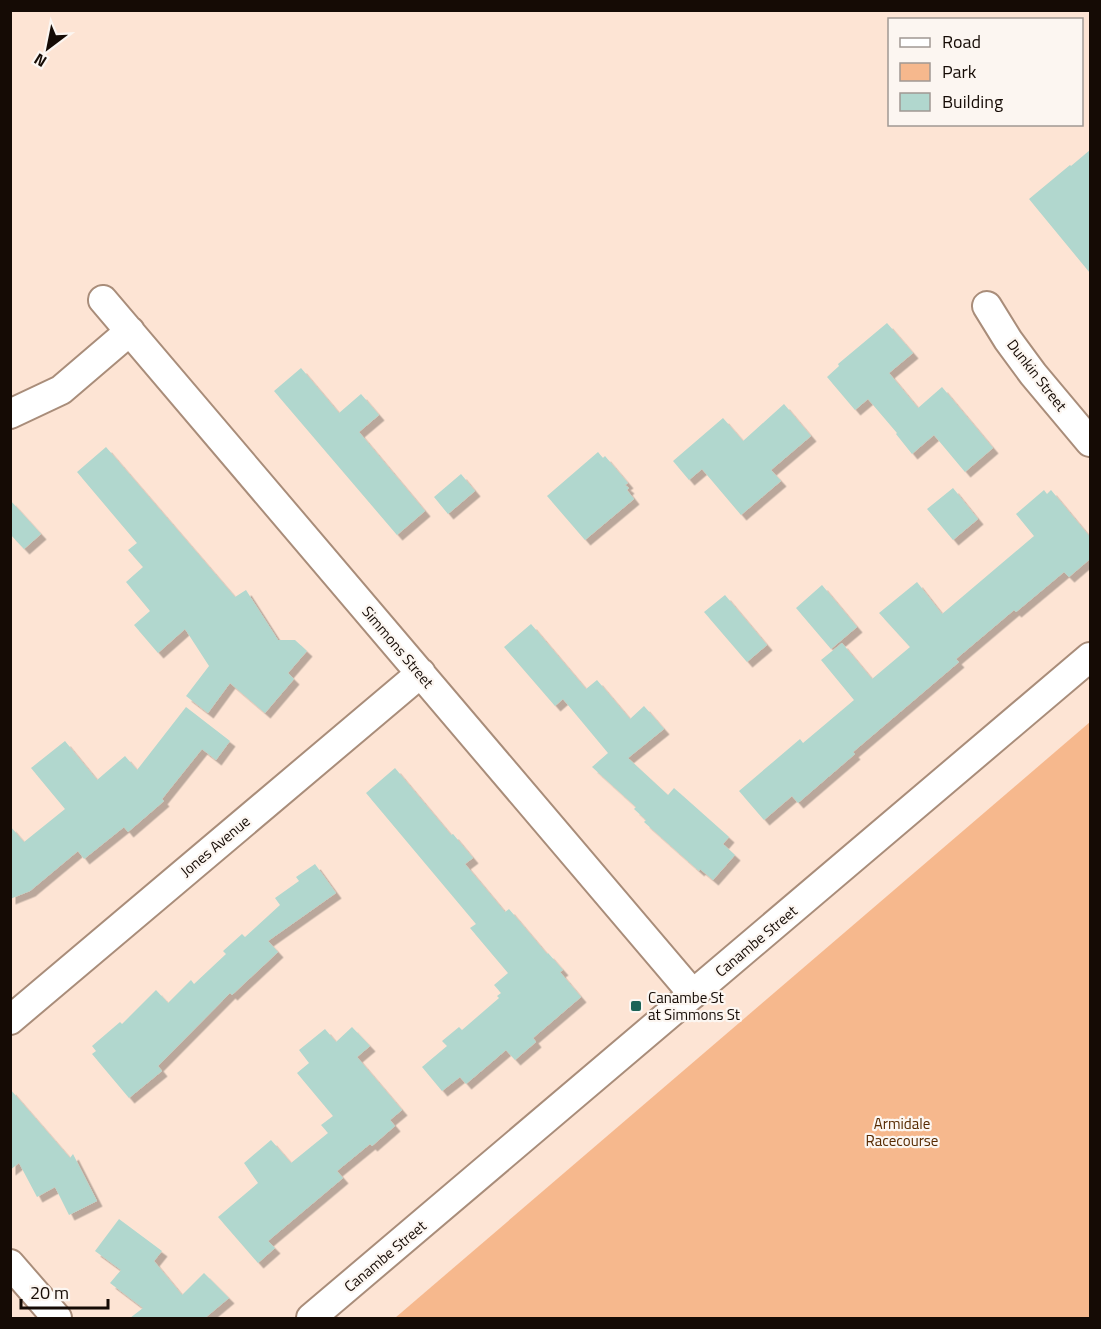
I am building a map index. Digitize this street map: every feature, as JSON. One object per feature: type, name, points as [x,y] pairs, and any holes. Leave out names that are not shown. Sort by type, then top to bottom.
[{"type":"street","name":"Simmons Street","points":[[103,300],[693,994]]},
{"type":"street","name":"Dunkin Street","points":[[987,306],[1008,340],[1090,442]]},
{"type":"street","points":[[10,414],[61,390],[130,331]]},
{"type":"street","name":"Canambe Street","points":[[311,1318],[1090,657]]},
{"type":"street","name":"Jones Avenue","points":[[10,1020],[421,673]]},
{"type":"street","points":[[10,1264],[57,1318]]},
{"type":"green space","name":"Armidale Racecourse","points":[[1090,722],[1090,1318],[395,1318]]},
{"type":"building","points":[[1090,150],[1090,273],[1029,199]]},
{"type":"building","points":[[887,323],[913,353],[889,373],[918,408],[942,387],[993,448],[965,472],[934,435],[912,454],[868,399],[855,410],[827,377],[839,366],[838,364]]},
{"type":"building","points":[[301,368],[339,413],[361,394],[379,415],[359,432],[425,511],[397,535],[274,391]]},
{"type":"building","points":[[784,404],[811,436],[771,470],[781,481],[741,515],[702,469],[689,480],[673,461],[723,418],[743,441]]},
{"type":"building","points":[[106,447],[235,597],[246,590],[278,640],[295,640],[307,651],[288,673],[294,679],[265,713],[230,683],[208,713],[186,696],[209,666],[185,629],[158,653],[134,625],[150,611],[126,582],[143,567],[128,550],[137,543],[77,472]]},
{"type":"building","points":[[598,452],[603,458],[605,456],[628,483],[625,485],[634,499],[585,540],[547,496]]},
{"type":"building","points":[[461,474],[475,491],[448,514],[434,497]]},
{"type":"building","points":[[953,488],[978,519],[953,540],[927,509]]},
{"type":"building","points":[[1044,490],[1047,494],[1051,490],[1090,537],[1090,559],[1069,577],[1064,572],[1016,612],[1014,610],[956,659],[959,662],[853,752],[855,754],[798,803],[792,796],[764,820],[739,791],[800,739],[803,743],[854,700],[821,660],[842,643],[872,679],[910,647],[879,613],[917,582],[942,614],[1034,536],[1016,514]]},
{"type":"building","points":[[10,500],[41,534],[24,549],[10,534]]},
{"type":"building","points":[[822,585],[857,627],[831,649],[796,608]]},
{"type":"building","points":[[725,595],[767,645],[747,662],[704,612]]},
{"type":"building","points":[[531,624],[586,689],[597,680],[630,719],[644,706],[664,729],[628,758],[668,795],[674,788],[729,837],[723,844],[735,855],[713,880],[700,869],[699,871],[644,822],[646,820],[634,809],[636,807],[592,767],[608,753],[563,699],[555,706],[504,647]]},
{"type":"building","points":[[186,707],[230,741],[216,760],[202,749],[162,799],[164,801],[128,832],[124,827],[84,859],[78,851],[30,891],[10,899],[10,826],[24,842],[65,809],[31,768],[65,741],[97,780],[125,756],[137,770]]},
{"type":"building","points":[[395,768],[473,858],[465,864],[505,912],[509,909],[563,970],[560,972],[581,997],[533,1038],[536,1042],[515,1060],[506,1050],[466,1084],[460,1077],[442,1091],[422,1067],[447,1046],[442,1041],[459,1027],[462,1030],[499,998],[497,996],[501,993],[494,985],[508,973],[470,928],[476,924],[366,793]]},
{"type":"building","points":[[315,864],[336,893],[268,941],[278,952],[232,995],[230,993],[158,1066],[162,1071],[129,1098],[92,1054],[96,1051],[92,1046],[120,1022],[122,1024],[156,990],[168,1003],[191,980],[194,984],[226,954],[223,951],[242,934],[245,937],[280,905],[275,898],[299,881],[296,877]]},
{"type":"building","points":[[352,1027],[370,1046],[357,1057],[402,1110],[390,1120],[395,1126],[337,1171],[343,1178],[268,1241],[275,1248],[258,1263],[218,1217],[258,1183],[244,1163],[271,1140],[291,1163],[328,1133],[321,1125],[333,1116],[297,1073],[309,1063],[299,1050],[325,1029],[336,1042]]},
{"type":"building","points":[[10,1089],[70,1158],[73,1154],[97,1201],[69,1215],[55,1187],[37,1197],[19,1163],[10,1170]]},
{"type":"building","points":[[119,1219],[162,1251],[154,1261],[182,1295],[204,1273],[229,1298],[205,1318],[130,1318],[143,1308],[110,1283],[121,1270],[95,1251]]},
{"type":"place","name":"Canambe St at Simmons St","points":[[636,1006]]}]
